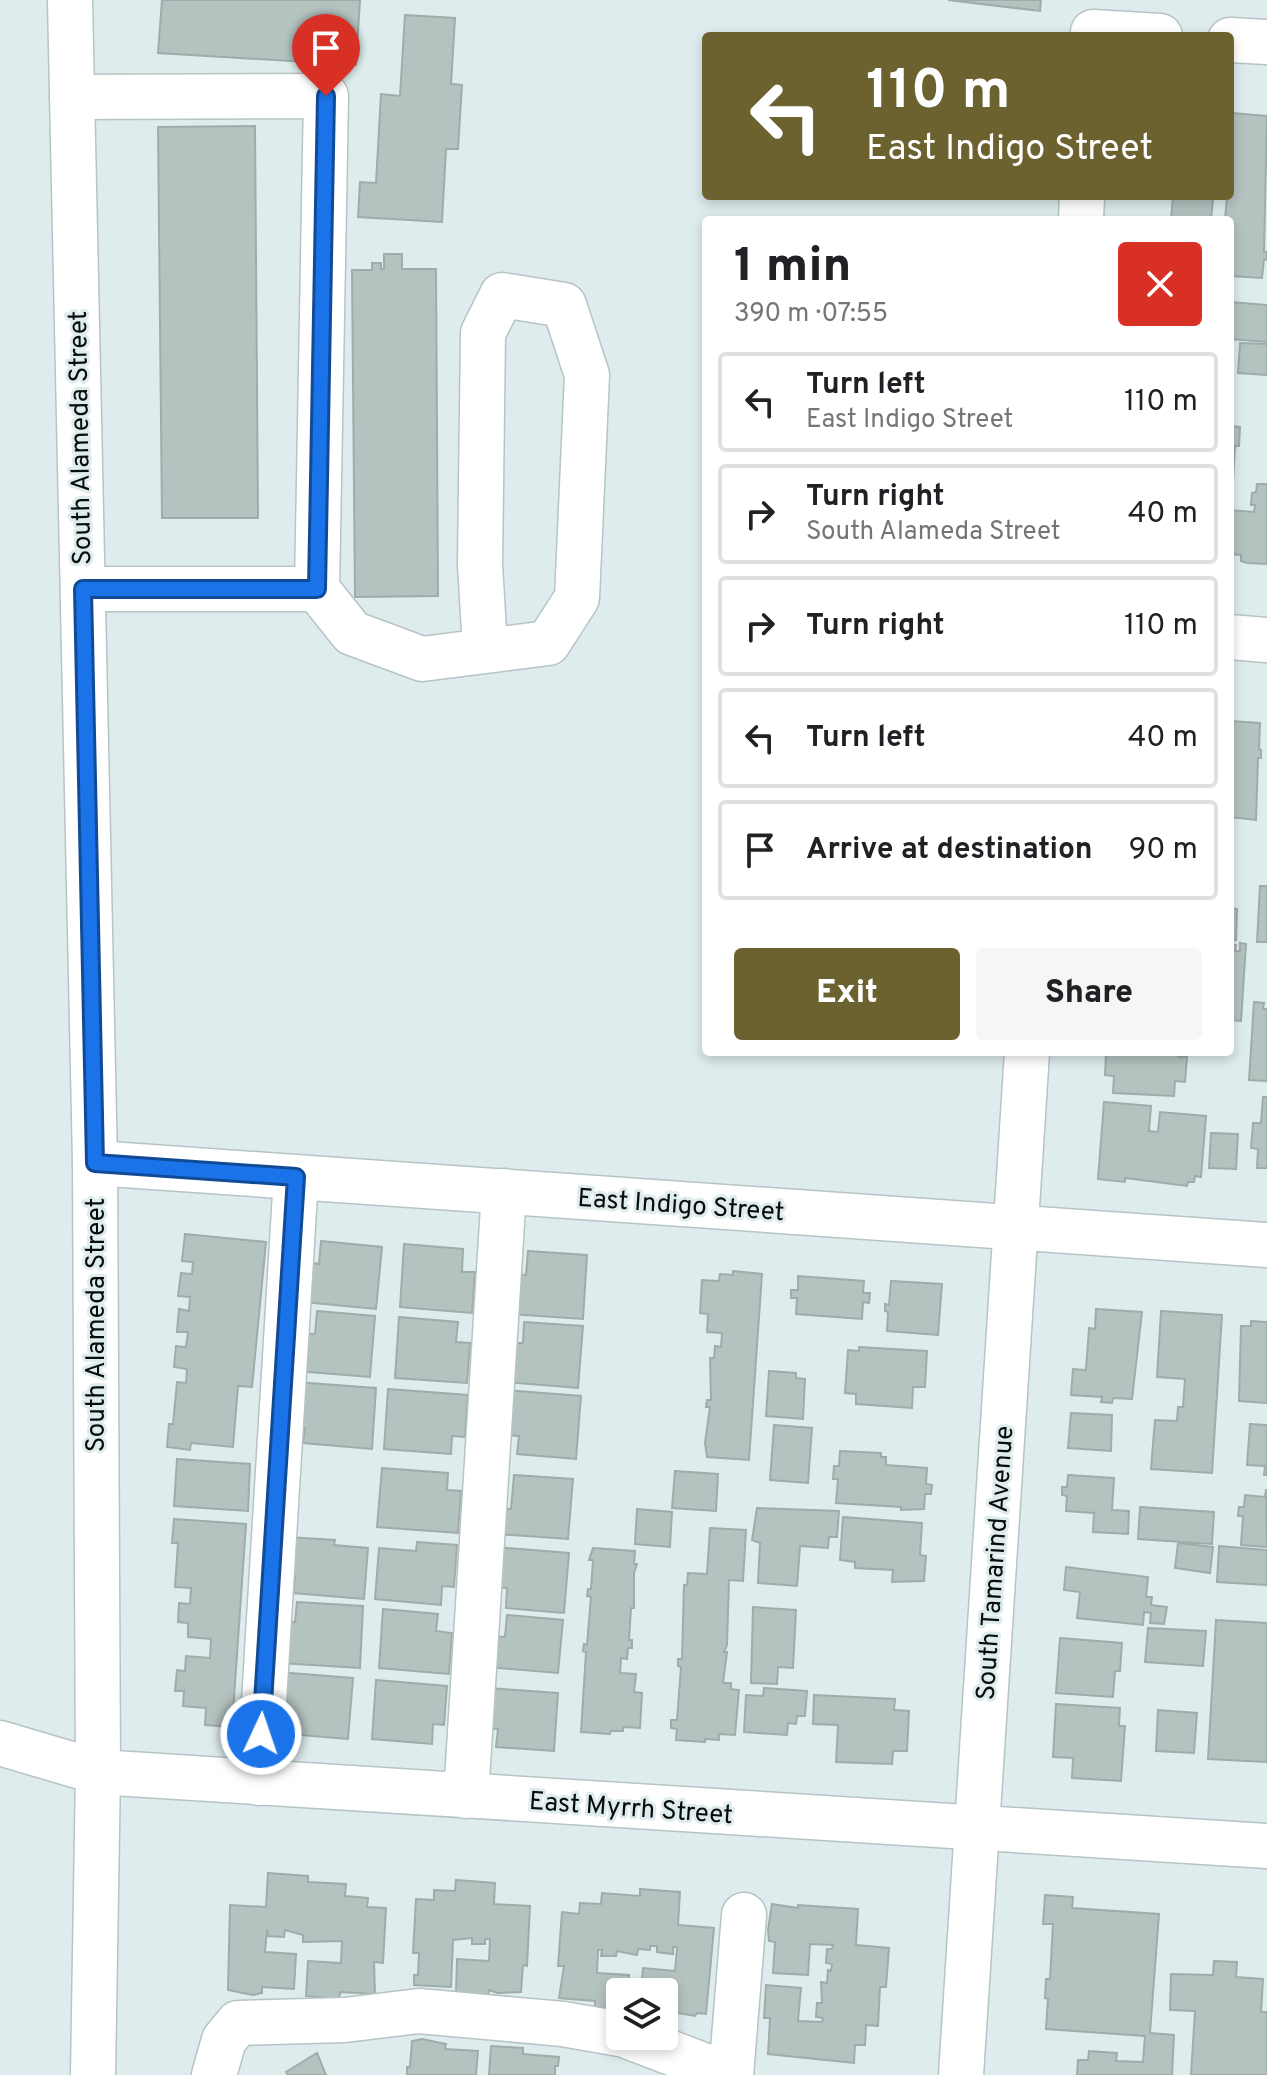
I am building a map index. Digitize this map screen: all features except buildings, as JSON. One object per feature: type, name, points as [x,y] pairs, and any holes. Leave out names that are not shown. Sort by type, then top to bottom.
[{"type":"street","name":"South Alameda Street","points":[[70,0],[95,1163],[98,1772],[93,2075]]},
{"type":"street","points":[[1093,23],[1139,32]]},
{"type":"street","points":[[1234,40],[1267,42]]},
{"type":"street","points":[[72,97],[326,96],[317,589],[352,633],[422,659],[548,643],[577,598],[587,375],[564,305],[502,295],[483,333],[480,564],[485,649]]},
{"type":"street","points":[[83,589],[317,589]]},
{"type":"street","points":[[1234,637],[1267,640]]},
{"type":"street","name":"South Tamarind Avenue","points":[[961,2075],[1027,1056]]},
{"type":"street","name":"East Indigo Street","points":[[95,1163],[1267,1245]]},
{"type":"street","points":[[259,1783],[296,1177]]},
{"type":"street","points":[[466,1796],[504,1191]]},
{"type":"street","name":"East Myrrh Street","points":[[0,1743],[98,1772],[1267,1846]]},
{"type":"street","points":[[664,2050],[730,2075],[744,1915]]},
{"type":"street","points":[[214,2075],[224,2040],[238,2023],[345,2020],[419,2011],[563,2024],[606,2032]]},
{"type":"route","points":[[261,1734],[296,1177],[95,1163],[83,589],[317,589],[326,96]]}]
